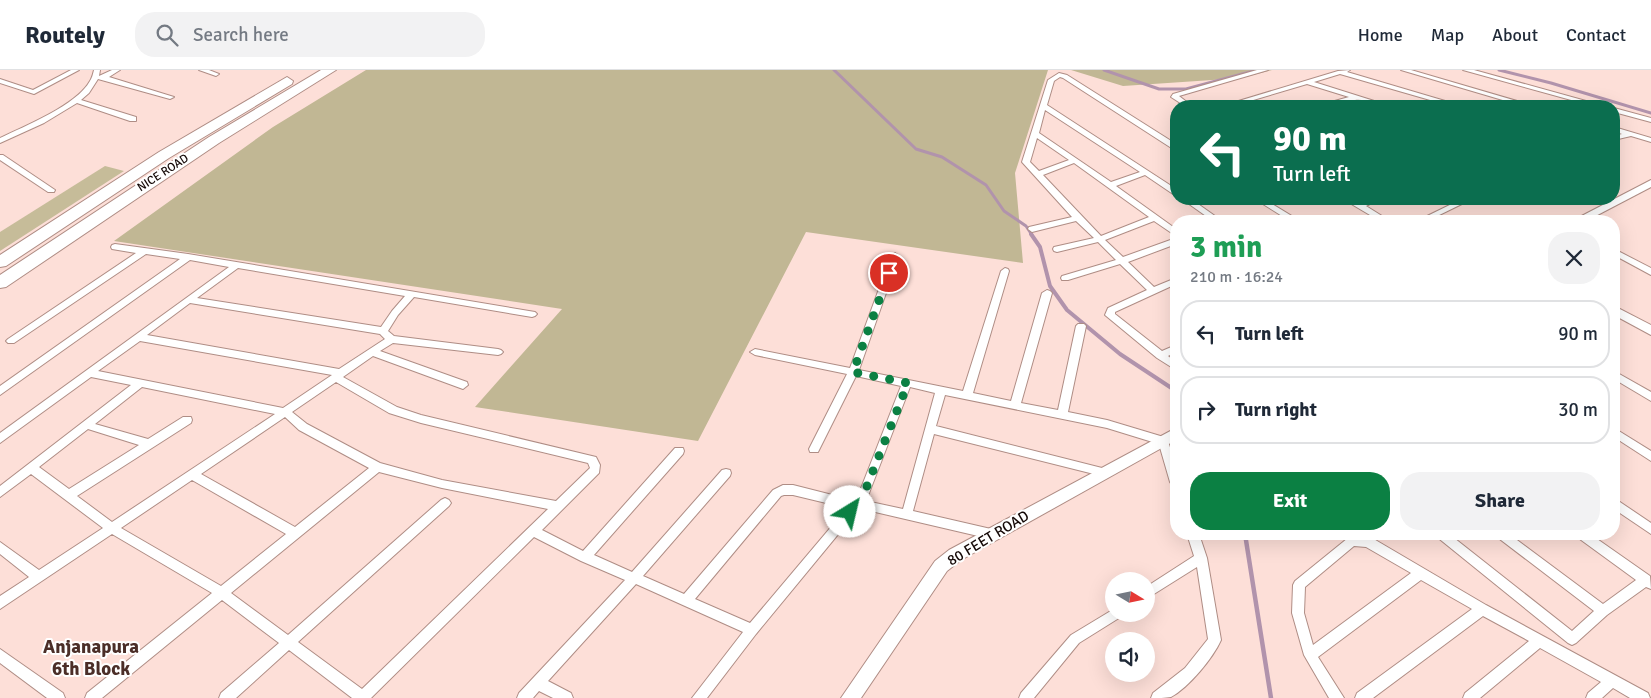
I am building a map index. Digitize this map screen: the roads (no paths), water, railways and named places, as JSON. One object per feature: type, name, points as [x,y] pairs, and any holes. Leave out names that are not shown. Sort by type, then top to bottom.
[{"type":"highway","name":"NICE ROAD","points":[[0,262],[164,155],[306,70]]},
{"type":"highway","name":"NICE ROAD","points":[[0,283],[214,140],[330,70]]},
{"type":"street","points":[[0,81],[34,92],[76,70]]},
{"type":"street","points":[[97,70],[99,79]]},
{"type":"street","points":[[0,141],[78,101],[99,79],[117,70]]},
{"type":"street","points":[[202,70],[216,74]]},
{"type":"street","points":[[1180,100],[1175,97],[1175,94],[1265,70]]},
{"type":"street","points":[[1404,70],[1509,100]]},
{"type":"street","points":[[1466,70],[1578,100]]},
{"type":"street","points":[[1246,100],[1343,71],[1438,100]]},
{"type":"street","points":[[1153,291],[1121,262],[1026,162],[1051,80],[1059,75],[1065,76],[1170,143]]},
{"type":"street","points":[[99,79],[170,97]]},
{"type":"street","points":[[1308,82],[1366,100]]},
{"type":"street","points":[[1346,100],[1356,97]]},
{"type":"street","points":[[78,101],[132,119]]},
{"type":"street","points":[[1044,106],[1170,188]]},
{"type":"street","points":[[1620,112],[1651,120]]},
{"type":"street","points":[[1620,131],[1651,140]]},
{"type":"street","points":[[1034,133],[1075,160],[1170,229]]},
{"type":"street","points":[[1620,137],[1632,134]]},
{"type":"street","points":[[0,157],[51,190]]},
{"type":"street","points":[[1037,175],[1075,160]]},
{"type":"street","points":[[1110,185],[1146,172]]},
{"type":"street","points":[[1620,199],[1651,183]]},
{"type":"street","points":[[1195,205],[1209,215]]},
{"type":"street","points":[[1269,205],[1286,215]]},
{"type":"street","points":[[1434,215],[1455,205]]},
{"type":"street","points":[[1589,215],[1608,205]]},
{"type":"street","points":[[1360,206],[1376,215]]},
{"type":"street","points":[[1032,229],[1078,218]]},
{"type":"street","points":[[1057,249],[1100,239],[1155,218]]},
{"type":"street","points":[[1065,278],[1121,262],[1170,243]]},
{"type":"street","points":[[114,248],[188,257],[532,314]]},
{"type":"street","points":[[11,342],[144,252]]},
{"type":"street","points":[[1620,255],[1651,272]]},
{"type":"street","points":[[814,450],[853,372],[895,256]]},
{"type":"street","points":[[0,392],[188,257]]},
{"type":"street","points":[[1641,266],[1651,261]]},
{"type":"street","points":[[0,438],[237,265]]},
{"type":"street","points":[[968,395],[1005,271]]},
{"type":"street","points":[[1170,284],[1110,310],[1110,314],[1170,363]]},
{"type":"street","points":[[1015,405],[1047,293]]},
{"type":"street","points":[[383,331],[395,313],[411,295]]},
{"type":"street","points":[[188,300],[383,331],[391,339],[498,352]]},
{"type":"street","points":[[1620,314],[1651,331]]},
{"type":"street","points":[[1062,414],[1081,326]]},
{"type":"street","points":[[32,468],[112,528],[221,592],[362,698],[595,470],[592,460],[421,419],[393,410],[339,375],[138,337]]},
{"type":"street","points":[[0,603],[391,339]]},
{"type":"street","points":[[1160,356],[1170,351]]},
{"type":"street","points":[[373,352],[464,385]]},
{"type":"street","points":[[755,352],[1170,437]]},
{"type":"street","points":[[89,373],[285,412],[303,427],[377,467],[442,484],[558,506]]},
{"type":"street","points":[[1620,379],[1651,398]]},
{"type":"street","points":[[0,492],[140,383]]},
{"type":"street","points":[[699,698],[752,630],[850,512],[859,506],[908,383]]},
{"type":"street","points":[[907,513],[941,390]]},
{"type":"street","points":[[69,495],[187,420]]},
{"type":"street","points":[[86,425],[150,444]]},
{"type":"street","points":[[930,429],[1106,473]]},
{"type":"street","points":[[1620,436],[1651,457]]},
{"type":"street","name":"80 FEET ROAD","points":[[850,698],[942,566],[954,555],[1170,437]]},
{"type":"street","points":[[585,557],[679,451]]},
{"type":"street","points":[[92,698],[377,467]]},
{"type":"street","points":[[524,698],[634,578],[726,473]]},
{"type":"street","points":[[191,474],[294,533]]},
{"type":"street","points":[[686,601],[777,493],[783,490],[793,490],[859,506],[871,506],[907,513],[991,534]]},
{"type":"street","points":[[226,698],[445,503]]},
{"type":"street","points":[[1620,507],[1651,529]]},
{"type":"street","points":[[533,531],[585,557],[752,630]]},
{"type":"street","points":[[1158,698],[1169,691],[1201,662],[1215,640],[1201,558],[1195,540]]},
{"type":"street","points":[[1448,540],[1572,639],[1603,611],[1648,582],[1589,540]]},
{"type":"street","points":[[1509,540],[1603,611]]},
{"type":"street","points":[[1337,698],[1310,655],[1298,613],[1299,585],[1352,541],[1368,542],[1482,609],[1643,698]]},
{"type":"street","points":[[0,547],[39,577]]},
{"type":"street","points":[[1155,588],[1201,558]]},
{"type":"street","points":[[1310,655],[1421,573]]},
{"type":"street","points":[[1362,698],[1482,609]]},
{"type":"street","points":[[1026,698],[1075,639],[1105,620]]},
{"type":"street","points":[[1470,698],[1539,641]]},
{"type":"street","points":[[0,655],[58,698]]},
{"type":"street","points":[[1593,698],[1612,681]]},
{"type":"street","points":[[538,683],[566,698]]},
{"type":"waterway","points":[[834,70],[916,149],[942,157],[986,185],[1004,211],[1026,226],[1032,235]]},
{"type":"waterway","points":[[1104,70],[1159,89],[1186,89],[1257,70]]},
{"type":"waterway","points":[[1499,70],[1608,100]]},
{"type":"waterway","points":[[1620,104],[1651,113]]},
{"type":"waterway","points":[[1031,234],[1040,247],[1050,286],[1067,310],[1120,354],[1170,387]]},
{"type":"waterway","points":[[1246,540],[1271,698]]},
{"type":"district","name":"Anjanapura 6th Block","points":[[91,658]]}]
